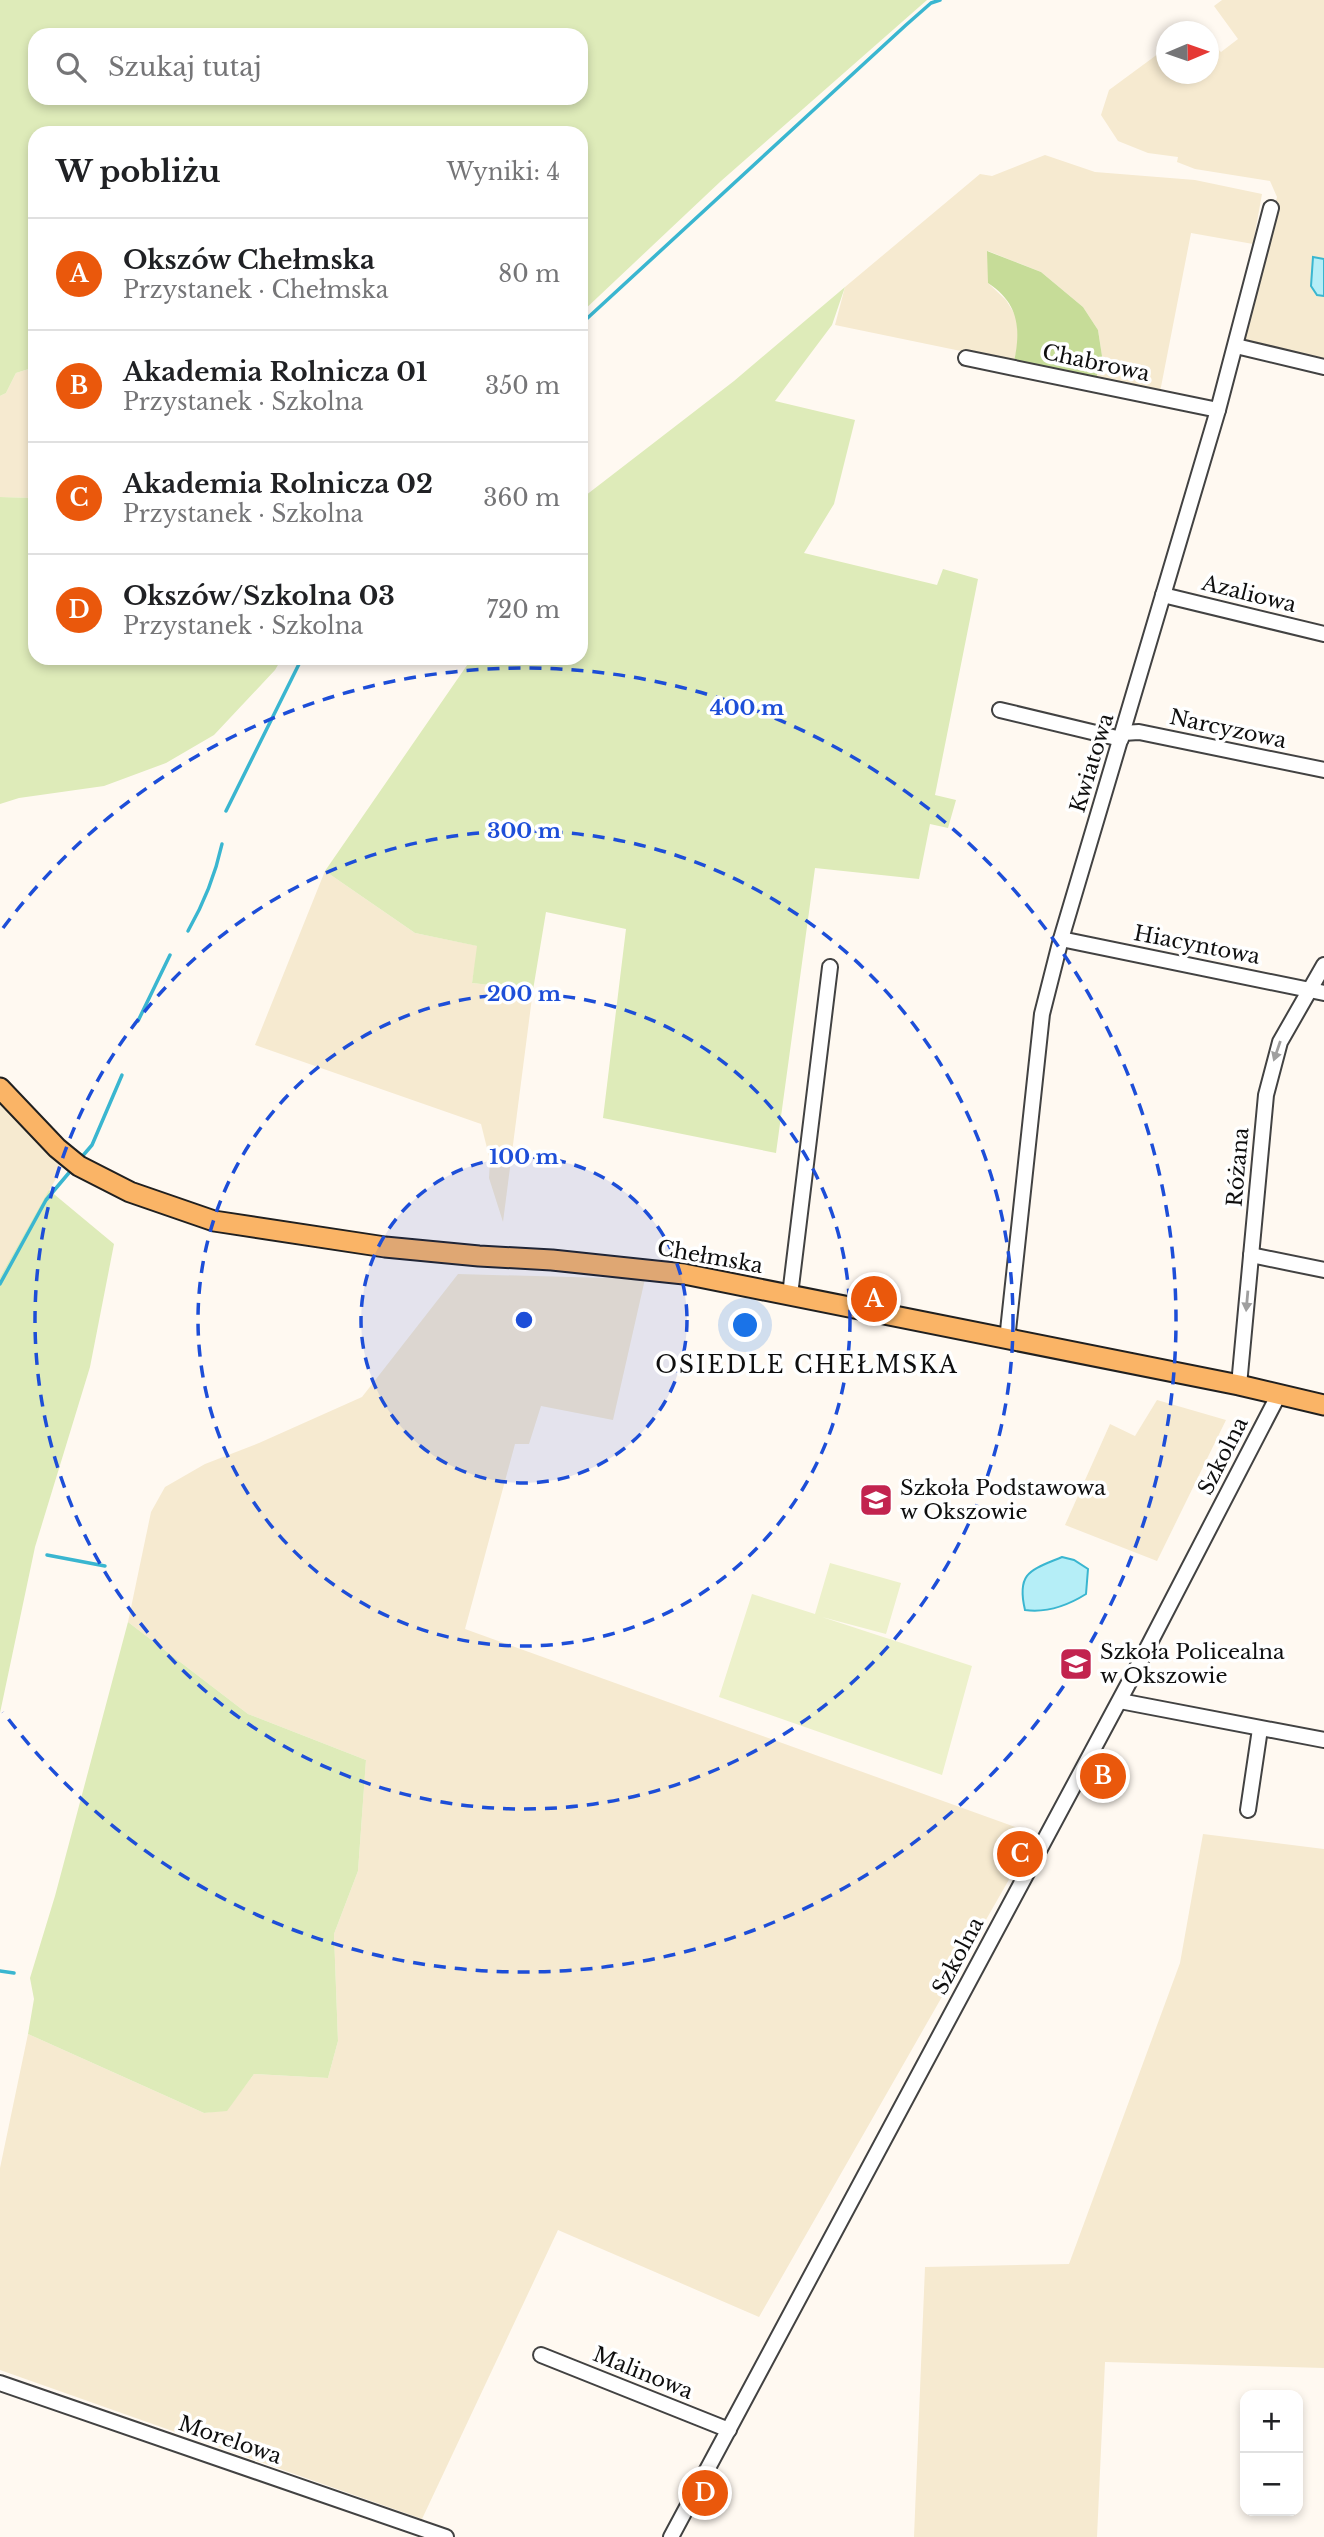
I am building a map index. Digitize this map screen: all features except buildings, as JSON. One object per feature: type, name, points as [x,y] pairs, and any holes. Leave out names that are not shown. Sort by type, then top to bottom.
[{"type":"main road","name":"Chełmska","points":[[0,1088],[69,1158],[89,1172],[130,1192],[198,1216],[258,1229],[385,1247],[658,1270],[1239,1385],[1324,1405]]},
{"type":"street","name":"Kwiatowa","points":[[1007,1340],[1042,1014],[1060,939],[1218,410],[1271,208]]},
{"type":"street","points":[[1236,346],[1324,367]]},
{"type":"street","name":"Chabrowa","points":[[966,358],[1218,410]]},
{"type":"street","name":"Azaliowa","points":[[1163,595],[1324,634]]},
{"type":"street","name":"Narcyzowa","points":[[1000,710],[1122,736],[1139,732],[1324,770]]},
{"type":"street","name":"Hiacyntowa","points":[[1060,939],[1324,993]]},
{"type":"street","name":"Różana","points":[[1239,1385],[1266,1096],[1272,1066],[1280,1042],[1324,965]]},
{"type":"street","points":[[790,1295],[830,967]]},
{"type":"street","points":[[1251,1255],[1324,1270]]},
{"type":"street","name":"Szkolna","points":[[671,2537],[1120,1701],[1279,1394]]},
{"type":"street","points":[[1120,1701],[1324,1740]]},
{"type":"street","points":[[1248,1810],[1260,1729]]},
{"type":"street","name":"Malinowa","points":[[541,2355],[729,2430]]},
{"type":"street","name":"Morelowa","points":[[0,2383],[446,2537]]},
{"type":"shaded area","points":[[1222,0],[1324,0],[1324,361],[1243,343],[1277,197],[1270,181],[1195,169],[1177,162],[1178,157],[1148,153],[1118,141],[1101,115],[1109,90],[1156,55],[1156,84],[1219,84],[1219,50],[1221,52],[1238,39],[1214,6]]},
{"type":"shaded area","points":[[1045,155],[1095,172],[1195,180],[1262,194],[1253,244],[1191,233],[1160,392],[1096,379],[1102,356],[1098,330],[1083,307],[1041,272],[988,251],[988,283],[1006,300],[1017,318],[1019,339],[1014,362],[835,325],[845,287],[980,174],[992,176]]},
{"type":"shaded area","points":[[28,369],[28,498],[0,497],[0,396],[6,393],[16,373]]},
{"type":"shaded area","points":[[325,871],[415,933],[478,946],[472,983],[533,990],[503,1222],[489,1178],[490,1160],[481,1124],[255,1045]]},
{"type":"shaded area","points":[[0,1104],[62,1168],[0,1277]]},
{"type":"shaded area","points":[[458,1274],[645,1279],[613,1420],[541,1406],[529,1444],[515,1444],[465,1629],[1035,1834],[759,2317],[558,2230],[422,2519],[0,2370],[0,2168],[28,2034],[204,2113],[227,2110],[254,2074],[328,2078],[338,2041],[334,1934],[358,1871],[366,1760],[248,1714],[128,1622],[151,1512],[165,1487],[205,1464],[362,1397]]},
{"type":"shaded area","points":[[1157,1400],[1226,1420],[1157,1561],[1065,1525],[1110,1424],[1135,1436]]},
{"type":"shaded area","points":[[1203,1834],[1324,1849],[1324,2368],[1105,2362],[1097,2537],[914,2537],[925,2267],[1069,2264],[1180,1963]]},
{"type":"green space","points":[[0,0],[927,0],[721,181],[588,306],[588,126],[28,126],[28,369],[16,373],[6,393],[0,396]]},
{"type":"green space","points":[[987,251],[1041,272],[1083,307],[1098,330],[1102,356],[1096,379],[1014,362],[1017,339],[1015,318],[1006,299],[988,283]]},
{"type":"green space","points":[[845,287],[832,325],[775,401],[855,420],[834,504],[804,553],[937,585],[943,569],[978,579],[935,795],[956,800],[948,828],[930,824],[919,879],[815,868],[776,1153],[603,1118],[626,929],[546,912],[533,990],[472,983],[477,946],[415,933],[325,871],[467,665],[588,665],[588,494],[734,381]]},
{"type":"green space","points":[[0,497],[28,498],[28,665],[278,665],[214,735],[166,763],[104,786],[19,798],[0,804]]},
{"type":"green space","points":[[49,1190],[114,1244],[90,1367],[35,1547],[0,1713],[0,1277]]},
{"type":"green space","points":[[830,1563],[901,1583],[886,1634],[822,1617],[972,1666],[942,1775],[719,1697],[752,1594],[815,1614]]},
{"type":"green space","points":[[128,1622],[248,1714],[366,1760],[358,1871],[334,1934],[338,2041],[328,2078],[254,2074],[227,2111],[204,2113],[28,2034],[34,1999],[30,1978],[55,1896]]},
{"type":"water","points":[[1313,257],[1324,259],[1324,296],[1317,295],[1311,286]]},
{"type":"water","points":[[1062,1557],[1074,1560],[1088,1569],[1086,1594],[1057,1608],[1025,1610],[1023,1588],[1028,1574]]},
{"type":"waterway","points":[[588,318],[906,25],[931,3],[940,0]]},
{"type":"waterway","points":[[226,811],[299,665]]},
{"type":"waterway","points":[[188,931],[208,889],[222,844]]},
{"type":"waterway","points":[[138,1021],[170,955]]},
{"type":"waterway","points":[[80,1159],[92,1145],[122,1075]]},
{"type":"waterway","points":[[0,1284],[46,1200],[73,1168]]},
{"type":"waterway","points":[[47,1555],[105,1566]]},
{"type":"waterway","points":[[0,1971],[14,1973]]},
{"type":"place","name":"Okszów Chełmska","points":[[874,1299]]},
{"type":"place","name":"Szkoła Podstawowa w Okszowie","points":[[876,1500]]},
{"type":"place","name":"Szkoła Policealna w Okszowie","points":[[1076,1664]]},
{"type":"place","name":"Akademia Rolnicza 01","points":[[1103,1776]]},
{"type":"place","name":"Akademia Rolnicza 02","points":[[1020,1854]]},
{"type":"place","name":"Okszów/Szkolna 03","points":[[705,2493]]},
{"type":"district","name":"OSIEDLE CHEŁMSKA","points":[[807,1365]]}]
